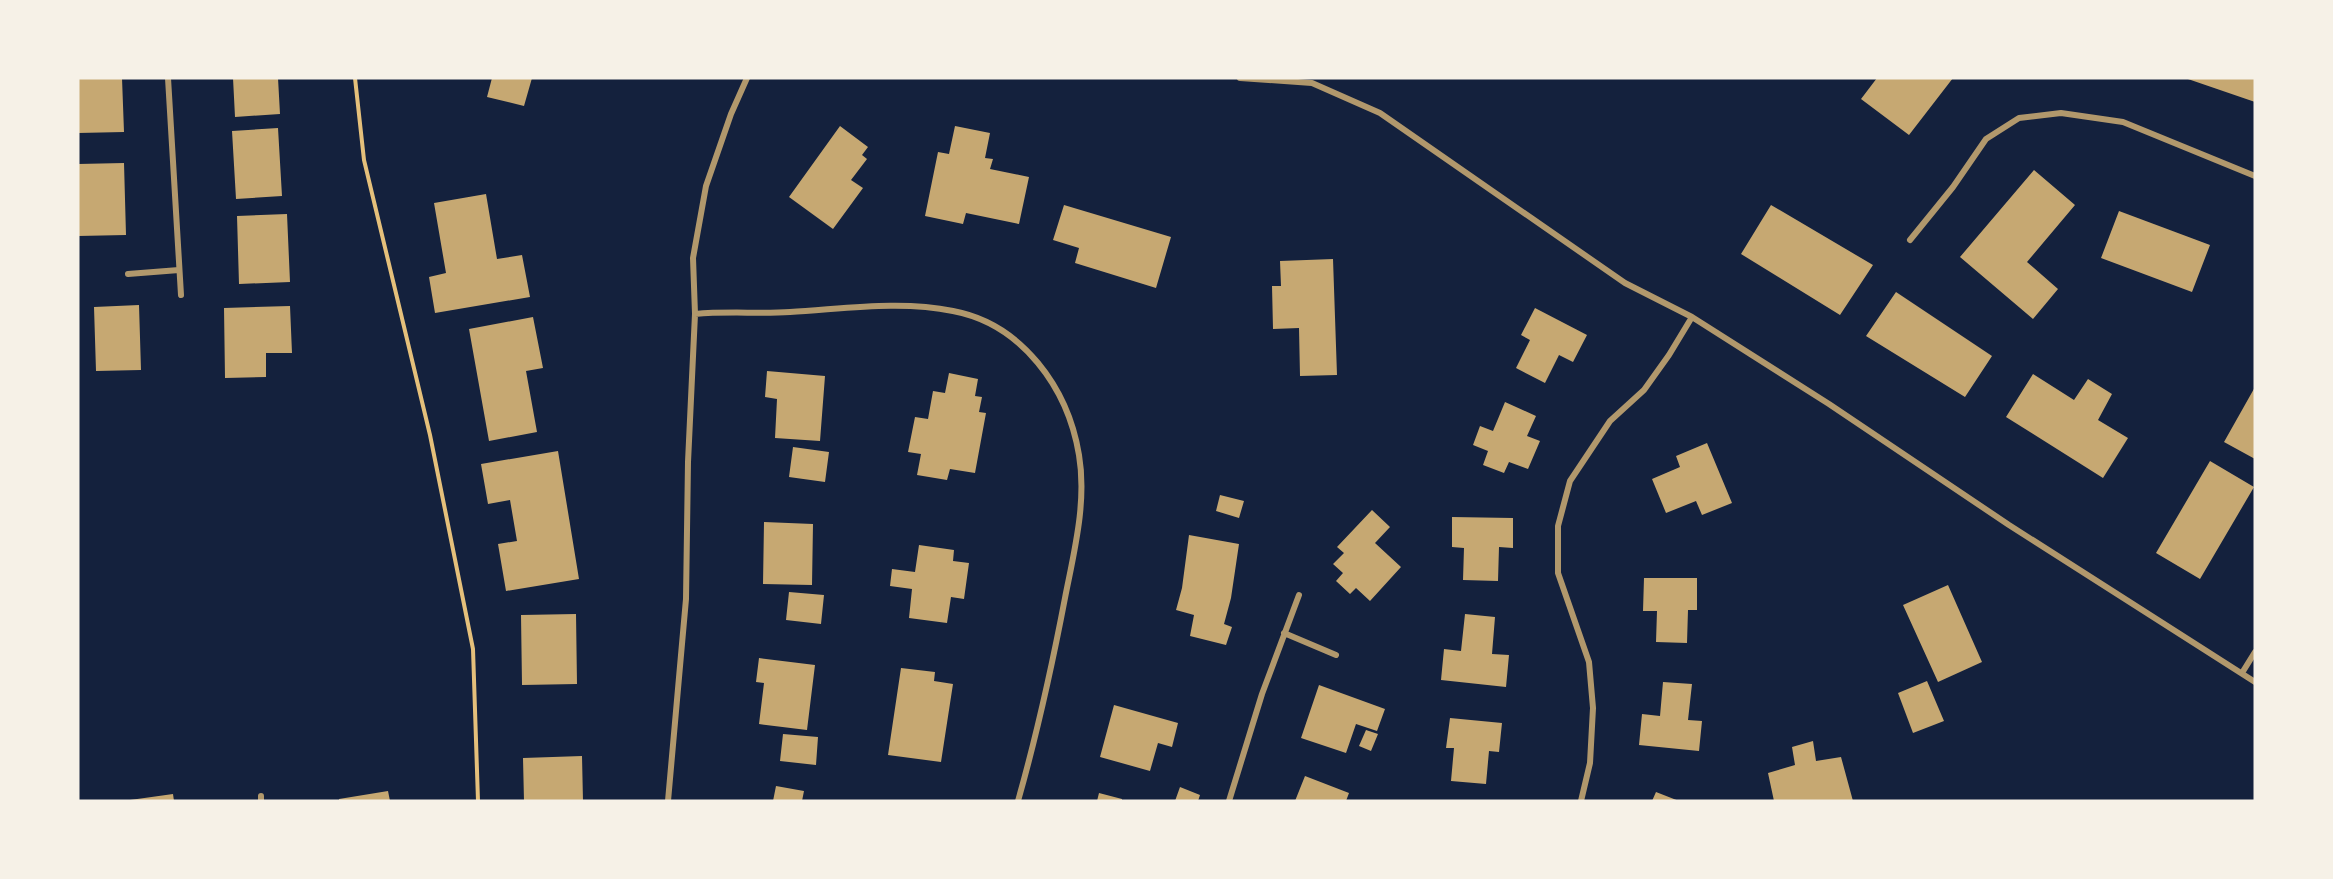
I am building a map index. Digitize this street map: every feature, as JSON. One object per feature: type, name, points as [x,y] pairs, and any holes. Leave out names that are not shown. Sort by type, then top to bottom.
[{"type":"street","points":[[168,78],[181,295]]},
{"type":"street","points":[[668,801],[686,599],[688,462],[695,314],[693,258],[703,200],[717,149],[747,78]]},
{"type":"street","points":[[1240,78],[1312,83],[1380,113],[1625,283],[1692,317],[1828,404],[2008,525],[2255,682]]},
{"type":"street","points":[[1910,240],[1953,187],[1986,139],[2019,118],[2061,113],[2123,122],[2255,176]]},
{"type":"street","points":[[128,274],[179,270]]},
{"type":"street","points":[[695,314],[733,311],[776,313],[913,305],[955,311],[993,325],[1026,349],[1051,380],[1070,415],[1080,456],[1081,505],[1073,561],[1046,698],[1018,801]]},
{"type":"street","points":[[1581,801],[1590,763],[1593,708],[1588,662],[1558,573],[1558,526],[1570,481],[1610,421],[1644,390],[1692,317]]},
{"type":"street","points":[[1229,801],[1262,694],[1299,595]]},
{"type":"street","points":[[1284,633],[1336,655]]},
{"type":"street","points":[[2242,673],[2255,652]]},
{"type":"path","points":[[355,78],[364,160],[430,435],[473,649],[478,801]]},
{"type":"building","points":[[78,78],[122,78],[124,132],[78,133]]},
{"type":"building","points":[[233,78],[278,78],[280,114],[235,117]]},
{"type":"building","points":[[492,78],[532,78],[524,106],[487,97]]},
{"type":"building","points":[[1877,78],[1953,78],[1909,135],[1861,99]]},
{"type":"building","points":[[2185,78],[2255,78],[2255,102]]},
{"type":"building","points":[[840,126],[868,147],[862,155],[867,159],[851,180],[863,188],[833,229],[789,197]]},
{"type":"building","points":[[955,126],[990,133],[985,158],[993,159],[990,169],[1029,177],[1019,224],[966,213],[963,224],[925,216],[938,152],[949,154]]},
{"type":"building","points":[[278,128],[282,196],[236,199],[232,131]]},
{"type":"building","points":[[124,163],[126,235],[78,236],[78,164]]},
{"type":"building","points":[[2034,170],[2075,205],[2027,262],[2058,289],[2033,319],[1960,257]]},
{"type":"building","points":[[486,194],[497,259],[522,255],[530,297],[435,313],[429,277],[446,273],[434,203]]},
{"type":"building","points":[[1064,205],[1171,237],[1156,288],[1075,263],[1079,248],[1053,240]]},
{"type":"building","points":[[1771,205],[1873,265],[1840,315],[1741,254]]},
{"type":"building","points":[[2119,211],[2210,245],[2192,292],[2101,258]]},
{"type":"building","points":[[287,214],[290,282],[239,284],[237,216]]},
{"type":"building","points":[[1333,259],[1337,375],[1300,376],[1299,328],[1273,329],[1272,286],[1281,286],[1280,261]]},
{"type":"building","points":[[1896,292],[1992,356],[1965,397],[1866,336]]},
{"type":"building","points":[[139,305],[141,370],[96,371],[94,307]]},
{"type":"building","points":[[290,306],[292,353],[266,353],[266,377],[225,378],[224,308]]},
{"type":"building","points":[[1535,308],[1587,335],[1573,362],[1559,355],[1545,383],[1516,368],[1530,340],[1521,335]]},
{"type":"building","points":[[533,317],[543,368],[526,371],[537,432],[489,441],[469,329]]},
{"type":"building","points":[[767,371],[825,376],[820,441],[775,438],[777,399],[765,397]]},
{"type":"building","points":[[949,373],[978,379],[975,396],[982,397],[979,412],[986,413],[975,473],[950,469],[947,480],[917,475],[921,454],[908,452],[915,417],[928,419],[933,391],[945,393]]},
{"type":"building","points":[[2033,374],[2074,400],[2088,379],[2112,394],[2098,420],[2128,438],[2103,478],[2006,417]]},
{"type":"building","points":[[2255,387],[2255,459],[2224,442]]},
{"type":"building","points":[[1505,402],[1536,416],[1527,436],[1540,441],[1528,469],[1509,462],[1504,473],[1483,465],[1488,451],[1473,445],[1480,426],[1493,431]]},
{"type":"building","points":[[1707,443],[1732,503],[1702,515],[1696,501],[1666,513],[1652,479],[1680,467],[1676,456]]},
{"type":"building","points":[[793,447],[829,452],[825,482],[789,477]]},
{"type":"building","points":[[558,451],[579,579],[506,591],[498,544],[517,541],[510,500],[488,504],[481,464]]},
{"type":"building","points":[[2210,461],[2254,487],[2200,579],[2156,553]]},
{"type":"building","points":[[1220,495],[1244,501],[1239,518],[1216,511]]},
{"type":"building","points":[[1372,510],[1390,527],[1375,543],[1401,567],[1370,601],[1356,588],[1350,594],[1336,581],[1343,573],[1333,564],[1344,553],[1337,547]]},
{"type":"building","points":[[1452,517],[1513,518],[1513,548],[1499,547],[1498,581],[1463,580],[1464,548],[1452,547]]},
{"type":"building","points":[[764,522],[813,524],[812,585],[763,584]]},
{"type":"building","points":[[1189,535],[1239,544],[1231,598],[1224,624],[1232,627],[1226,645],[1190,636],[1194,615],[1176,610],[1182,588]]},
{"type":"building","points":[[919,545],[954,550],[953,561],[969,563],[964,599],[951,597],[947,623],[909,618],[912,589],[890,586],[892,569],[915,572]]},
{"type":"building","points":[[1644,578],[1697,578],[1697,610],[1688,610],[1687,643],[1656,642],[1657,611],[1643,611]]},
{"type":"building","points":[[1948,585],[1982,662],[1938,682],[1903,605]]},
{"type":"building","points":[[789,592],[824,595],[821,624],[786,620]]},
{"type":"building","points":[[576,614],[577,684],[522,685],[521,615]]},
{"type":"building","points":[[1465,614],[1495,617],[1492,654],[1509,655],[1506,687],[1441,680],[1444,649],[1461,651]]},
{"type":"building","points":[[759,658],[815,665],[807,730],[759,724],[764,683],[756,682]]},
{"type":"building","points":[[901,668],[935,672],[934,681],[953,684],[941,762],[888,755]]},
{"type":"building","points":[[1927,681],[1944,721],[1913,733],[1898,693]]},
{"type":"building","points":[[1663,682],[1692,684],[1688,720],[1702,721],[1699,751],[1639,745],[1642,714],[1660,716]]},
{"type":"building","points":[[1319,685],[1385,709],[1377,731],[1356,724],[1346,753],[1301,738]]},
{"type":"building","points":[[1114,705],[1178,723],[1172,747],[1158,743],[1150,771],[1100,757]]},
{"type":"building","points":[[1450,718],[1502,723],[1499,752],[1489,751],[1486,784],[1451,781],[1454,748],[1446,748]]},
{"type":"building","points":[[1366,730],[1378,734],[1371,751],[1359,746]]},
{"type":"building","points":[[783,734],[818,737],[816,765],[780,761]]},
{"type":"building","points":[[1813,741],[1816,761],[1841,757],[1853,801],[1774,801],[1768,773],[1795,765],[1792,747]]},
{"type":"building","points":[[582,756],[583,801],[524,801],[523,758]]},
{"type":"building","points":[[1305,776],[1349,793],[1346,801],[1295,801]]},
{"type":"building","points":[[776,786],[804,791],[802,801],[773,801]]},
{"type":"building","points":[[1180,787],[1200,795],[1198,801],[1175,801]]},
{"type":"building","points":[[388,791],[390,801],[339,801],[339,799]]},
{"type":"building","points":[[1656,792],[1679,801],[1652,801]]},
{"type":"building","points":[[1099,793],[1122,799],[1122,801],[1097,801]]},
{"type":"building","points":[[173,794],[174,801],[130,801],[130,800]]}]
